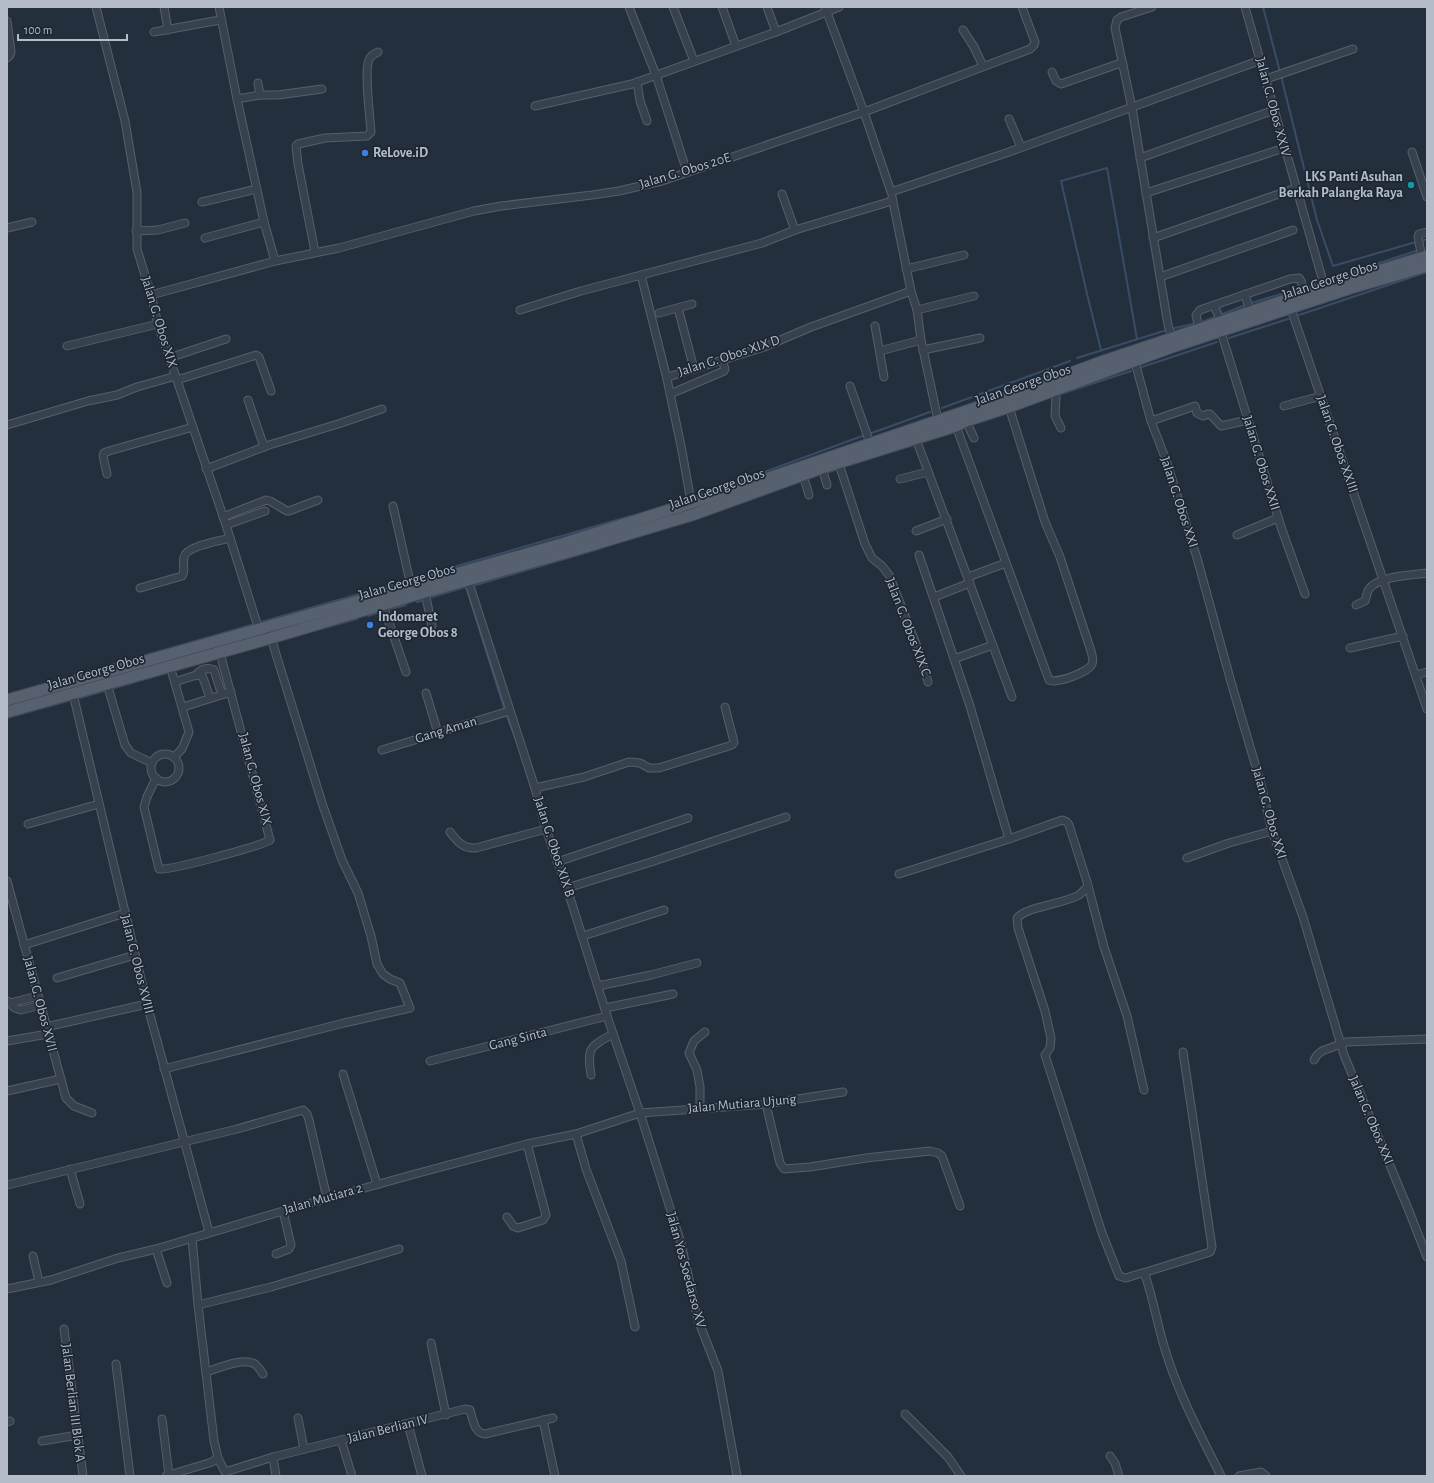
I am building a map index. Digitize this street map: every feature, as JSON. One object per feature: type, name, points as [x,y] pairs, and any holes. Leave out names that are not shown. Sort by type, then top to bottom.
[{"type":"main road","name":"Jalan George Obos","points":[[7,712],[72,694],[108,688],[170,666],[221,656],[425,592],[572,551],[694,514],[822,468],[916,440],[1134,362],[1198,324],[1304,289],[1351,288],[1423,256]]},
{"type":"main road","name":"Jalan George Obos","points":[[7,700],[562,544],[754,483],[993,402],[1172,339],[1218,318],[1291,309],[1325,289]]},
{"type":"street","name":"Jalan G. Obos XIX","points":[[96,7],[125,121],[137,192],[137,249],[158,324],[206,469],[225,521],[259,630]]},
{"type":"street","points":[[164,7],[168,30]]},
{"type":"street","points":[[219,7],[220,20],[264,222],[275,261]]},
{"type":"street","points":[[630,7],[656,75],[687,172]]},
{"type":"street","points":[[673,7],[694,61]]},
{"type":"street","points":[[722,7],[736,46]]},
{"type":"street","points":[[767,7],[776,32]]},
{"type":"street","points":[[535,106],[637,82],[776,32],[826,10],[839,7]]},
{"type":"street","name":"Jalan G. Obos 20E","points":[[151,295],[275,261],[339,248],[448,218],[501,206],[592,196],[662,181],[864,112],[1030,48],[1036,42],[1022,7]]},
{"type":"street","points":[[1152,7],[1118,20],[1115,28],[1132,108],[1168,325],[1172,339]]},
{"type":"street","name":"Jalan G. Obos XXIV","points":[[1245,7],[1325,289]]},
{"type":"street","points":[[826,10],[864,112],[891,192],[911,292],[917,310],[921,340],[938,420]]},
{"type":"street","points":[[154,32],[220,20]]},
{"type":"street","points":[[7,21],[11,52],[7,58]]},
{"type":"street","points":[[963,30],[974,47],[982,66]]},
{"type":"street","points":[[1266,80],[1353,49]]},
{"type":"street","points":[[316,252],[298,164],[296,146],[298,144],[325,138],[367,136],[371,132],[366,72],[370,57],[378,52]]},
{"type":"street","points":[[891,192],[1132,108],[1261,60]]},
{"type":"street","points":[[1052,72],[1056,81],[1061,84],[1118,64],[1123,64]]},
{"type":"street","points":[[637,82],[640,101],[647,121]]},
{"type":"street","points":[[258,83],[260,95]]},
{"type":"street","points":[[237,99],[260,95],[278,95],[322,89]]},
{"type":"street","points":[[1140,158],[1274,110]]},
{"type":"street","points":[[1009,119],[1021,147]]},
{"type":"street","points":[[1146,193],[1284,148]]},
{"type":"street","points":[[1412,152],[1427,197]]},
{"type":"street","points":[[1153,238],[1296,188]]},
{"type":"street","points":[[202,202],[257,189]]},
{"type":"street","points":[[782,194],[795,230]]},
{"type":"street","points":[[520,310],[581,291],[762,242],[795,230],[892,201]]},
{"type":"street","points":[[7,228],[32,222]]},
{"type":"street","points":[[205,238],[264,222]]},
{"type":"street","points":[[136,231],[158,230],[185,223]]},
{"type":"street","points":[[1160,277],[1293,230]]},
{"type":"street","points":[[1423,256],[1418,236],[1427,232]]},
{"type":"street","points":[[906,269],[964,255]]},
{"type":"street","points":[[641,275],[667,379]]},
{"type":"street","points":[[1198,324],[1196,315],[1197,312],[1218,318],[1245,294],[1290,278],[1299,278],[1304,289]]},
{"type":"street","name":"Jalan G. Obos XIX D","points":[[691,502],[667,379],[671,375],[764,347],[812,327],[911,292]]},
{"type":"street","points":[[1245,294],[1249,307]]},
{"type":"street","points":[[917,310],[974,296]]},
{"type":"street","points":[[659,313],[692,304]]},
{"type":"street","points":[[678,308],[694,369]]},
{"type":"street","name":"Jalan G. Obos XXIII","points":[[1291,309],[1427,709]]},
{"type":"street","name":"Jalan G. Obos XXII","points":[[1218,318],[1278,518],[1305,594]]},
{"type":"street","points":[[67,346],[158,324]]},
{"type":"street","points":[[875,326],[884,378]]},
{"type":"street","points":[[923,350],[980,338]]},
{"type":"street","points":[[169,358],[226,339]]},
{"type":"street","points":[[880,350],[921,340]]},
{"type":"street","points":[[7,425],[88,401],[117,395],[137,387],[176,378],[256,355],[259,357],[271,391]]},
{"type":"street","points":[[670,394],[724,371],[725,369],[722,360]]},
{"type":"street","name":"Jalan G. Obos XXI","points":[[1134,362],[1151,421],[1166,460],[1198,558],[1231,682],[1261,784],[1272,831],[1303,917],[1340,1044],[1366,1110],[1410,1211],[1427,1256]]},
{"type":"street","points":[[850,386],[870,443]]},
{"type":"street","points":[[1054,390],[1056,397],[1055,416],[1061,428]]},
{"type":"street","points":[[1284,406],[1320,396]]},
{"type":"street","points":[[248,400],[264,447]]},
{"type":"street","points":[[1151,421],[1195,406],[1197,413],[1200,415],[1210,414],[1221,426],[1248,420]]},
{"type":"street","points":[[961,423],[1006,563],[1049,680],[1053,682],[1057,681],[1088,669],[1092,665],[1093,660],[1060,557],[1045,522],[1009,407]]},
{"type":"street","points":[[206,469],[264,447],[382,409]]},
{"type":"street","points":[[961,423],[974,438]]},
{"type":"street","points":[[107,474],[103,456],[108,450],[193,427]]},
{"type":"street","points":[[916,440],[1012,696]]},
{"type":"street","name":"Jalan G. Obos XIX C","points":[[839,464],[865,544],[872,558],[882,566],[889,575],[918,649],[928,682]]},
{"type":"street","points":[[822,468],[827,484]]},
{"type":"street","points":[[900,479],[928,472]]},
{"type":"street","points":[[803,475],[809,495]]},
{"type":"street","points":[[225,521],[266,500],[289,511],[318,500]]},
{"type":"street","points":[[394,506],[412,586]]},
{"type":"street","points":[[225,521],[265,511]]},
{"type":"street","points":[[1237,535],[1278,518]]},
{"type":"street","points":[[916,531],[946,519]]},
{"type":"street","points":[[140,588],[182,576],[184,571],[183,558],[186,553],[193,548],[230,538]]},
{"type":"street","points":[[919,555],[970,706],[1009,839]]},
{"type":"street","points":[[934,597],[1006,563]]},
{"type":"street","points":[[1356,605],[1365,601],[1368,590],[1371,586],[1383,579],[1427,573]]},
{"type":"street","name":"Jalan G. Obos XIX B","points":[[468,580],[535,788],[546,829],[567,888],[607,1016],[640,1113]]},
{"type":"street","points":[[425,592],[432,626]]},
{"type":"street","points":[[384,605],[406,672]]},
{"type":"street","points":[[1350,648],[1403,636]]},
{"type":"street","points":[[164,1069],[344,1023],[410,1008],[400,982],[390,979],[383,974],[377,964],[371,936],[358,893],[342,860],[323,806],[272,641]]},
{"type":"street","points":[[954,659],[993,645]]},
{"type":"street","name":"Jalan G. Obos XIX","points":[[156,778],[144,807],[158,868],[162,870],[192,863],[270,840],[227,693],[221,656]]},
{"type":"street","points":[[170,666],[189,732],[182,749],[174,757]]},
{"type":"street","points":[[196,676],[204,669],[214,670],[220,689],[227,693]]},
{"type":"street","points":[[1416,675],[1427,672]]},
{"type":"street","points":[[175,682],[200,675],[203,676],[210,698]]},
{"type":"street","points":[[108,688],[125,745],[131,753],[152,763]]},
{"type":"street","points":[[183,707],[227,693]]},
{"type":"street","points":[[426,693],[438,733]]},
{"type":"street","name":"Jalan G. Obos XVIII","points":[[72,694],[146,1004],[210,1232]]},
{"type":"street","points":[[535,788],[584,777],[629,762],[640,763],[649,768],[659,768],[732,745],[734,742],[725,707]]},
{"type":"street","name":"Gang Aman","points":[[382,750],[509,711]]},
{"type":"street","points":[[164,754],[174,757],[179,766],[176,777],[166,781],[160,781],[151,771],[152,763],[158,755],[164,754]]},
{"type":"street","points":[[28,824],[99,804]]},
{"type":"street","points":[[567,888],[786,817]]},
{"type":"street","points":[[557,862],[688,818]]},
{"type":"street","points":[[899,874],[1009,839],[1062,820],[1067,822],[1073,834],[1104,947],[1127,1016],[1144,1090]]},
{"type":"street","points":[[450,832],[456,840],[465,847],[476,848],[489,843],[546,829]]},
{"type":"street","points":[[1187,858],[1228,843],[1272,831]]},
{"type":"street","name":"Jalan G. Obos XVII","points":[[7,881],[66,1098],[74,1106],[92,1113]]},
{"type":"street","points":[[1088,886],[1077,896],[1020,915],[1017,917],[1016,921],[1045,1011],[1051,1038],[1050,1048],[1045,1055],[1102,1234],[1119,1276],[1126,1278],[1210,1252],[1212,1247],[1183,1052]]},
{"type":"street","points":[[582,936],[664,910]]},
{"type":"street","points":[[24,945],[125,913]]},
{"type":"street","points":[[57,978],[135,955]]},
{"type":"street","points":[[598,986],[651,975],[697,963]]},
{"type":"street","points":[[605,1008],[673,994]]},
{"type":"street","points":[[9,1002],[38,996]]},
{"type":"street","points":[[9,1002],[15,1008],[21,1010],[41,1005]]},
{"type":"street","points":[[7,1041],[146,1004]]},
{"type":"street","name":"Gang Sinta","points":[[430,1061],[607,1016]]},
{"type":"street","points":[[700,1108],[700,1086],[697,1070],[689,1053],[694,1041],[705,1032]]},
{"type":"street","points":[[591,1075],[588,1059],[590,1051],[598,1043],[613,1034]]},
{"type":"street","points":[[1314,1060],[1317,1054],[1322,1051],[1346,1042],[1427,1039]]},
{"type":"street","points":[[343,1074],[377,1184]]},
{"type":"street","points":[[7,1091],[61,1078]]},
{"type":"street","name":"Jalan Mutiara Ujung","points":[[640,1113],[766,1104],[843,1092]]},
{"type":"street","points":[[766,1104],[780,1163],[784,1169],[933,1151],[942,1156],[960,1206]]},
{"type":"street","points":[[7,1185],[304,1110],[309,1120],[327,1198]]},
{"type":"street","name":"Jalan Mutiara 2","points":[[7,1289],[39,1282],[118,1258],[156,1249],[283,1210],[377,1184],[527,1144],[576,1134],[640,1113]]},
{"type":"street","name":"Jalan Yos Soedarso XV","points":[[640,1113],[681,1243],[698,1320],[718,1371],[725,1400],[737,1476]]},
{"type":"street","points":[[576,1134],[586,1169],[621,1261],[635,1327]]},
{"type":"street","points":[[507,1217],[514,1226],[518,1228],[543,1220],[546,1215],[527,1144]]},
{"type":"street","points":[[70,1169],[80,1204]]},
{"type":"street","points":[[276,1254],[289,1249],[291,1245],[283,1210]]},
{"type":"street","points":[[162,1419],[168,1475],[212,1462],[218,1458],[214,1441],[198,1305],[192,1238]]},
{"type":"street","points":[[156,1249],[167,1283]]},
{"type":"street","points":[[198,1305],[271,1287],[399,1249]]},
{"type":"street","points":[[33,1256],[39,1282]]},
{"type":"street","points":[[1143,1273],[1147,1280],[1164,1347],[1175,1378],[1198,1430],[1221,1476]]},
{"type":"street","name":"Jalan Berlian III Blok A","points":[[64,1329],[83,1476]]},
{"type":"street","points":[[431,1343],[446,1415]]},
{"type":"street","points":[[206,1372],[243,1361],[251,1362],[257,1365],[263,1374]]},
{"type":"street","points":[[116,1364],[130,1476]]},
{"type":"street","name":"Jalan Berlian IV","points":[[218,1458],[224,1472],[273,1457],[468,1409],[470,1410],[477,1431],[481,1434],[553,1418]]},
{"type":"street","points":[[905,1414],[948,1457],[961,1476]]},
{"type":"street","points":[[298,1418],[304,1449]]},
{"type":"street","points":[[543,1420],[555,1476]]},
{"type":"street","points":[[408,1424],[422,1476]]},
{"type":"street","points":[[42,1441],[78,1435]]},
{"type":"street","points":[[341,1440],[352,1476]]},
{"type":"street","points":[[1110,1456],[1115,1463],[1119,1476]]},
{"type":"street","points":[[273,1457],[276,1476]]},
{"type":"street","points":[[1239,1476],[1261,1472],[1266,1476]]},
{"type":"waterway","points":[[1263,7],[1280,72]]},
{"type":"waterway","points":[[1281,76],[1317,220],[1333,266],[1416,242]]},
{"type":"waterway","points":[[1101,350],[1061,181],[1107,168],[1137,339]]},
{"type":"waterway","points":[[1421,241],[1427,239]]},
{"type":"waterway","points":[[1305,287],[1419,250]]},
{"type":"waterway","points":[[1299,315],[1427,272]]},
{"type":"waterway","points":[[1171,329],[1202,322],[1248,304],[1300,288]]},
{"type":"waterway","points":[[1229,338],[1288,319]]},
{"type":"waterway","points":[[1077,358],[1167,330]]},
{"type":"waterway","points":[[1142,367],[1217,342]]},
{"type":"waterway","points":[[942,408],[1070,361]]},
{"type":"waterway","points":[[1061,394],[1131,371]]},
{"type":"waterway","points":[[869,434],[930,412]]},
{"type":"waterway","points":[[723,487],[865,435]]},
{"type":"waterway","points":[[829,472],[835,470]]},
{"type":"waterway","points":[[810,478],[818,475]]},
{"type":"waterway","points":[[28,689],[631,516]]},
{"type":"waterway","points":[[476,585],[602,548]]},
{"type":"waterway","points":[[432,597],[466,587],[505,711]]},
{"type":"waterway","points":[[417,602],[421,601]]},
{"type":"waterway","points":[[391,609],[406,605]]},
{"type":"waterway","points":[[368,616],[380,612]]},
{"type":"waterway","points":[[302,634],[357,619]]},
{"type":"waterway","points":[[80,698],[166,673]]},
{"type":"waterway","points":[[7,718],[68,701]]},
{"type":"waterway","points":[[506,714],[518,745]]},
{"type":"place","name":"ReLove.iD","points":[[365,153]]},
{"type":"place","name":"LKS Panti Asuhan Berkah Palangka Raya","points":[[1411,185]]},
{"type":"place","name":"Indomaret George Obos 8","points":[[370,625]]}]
